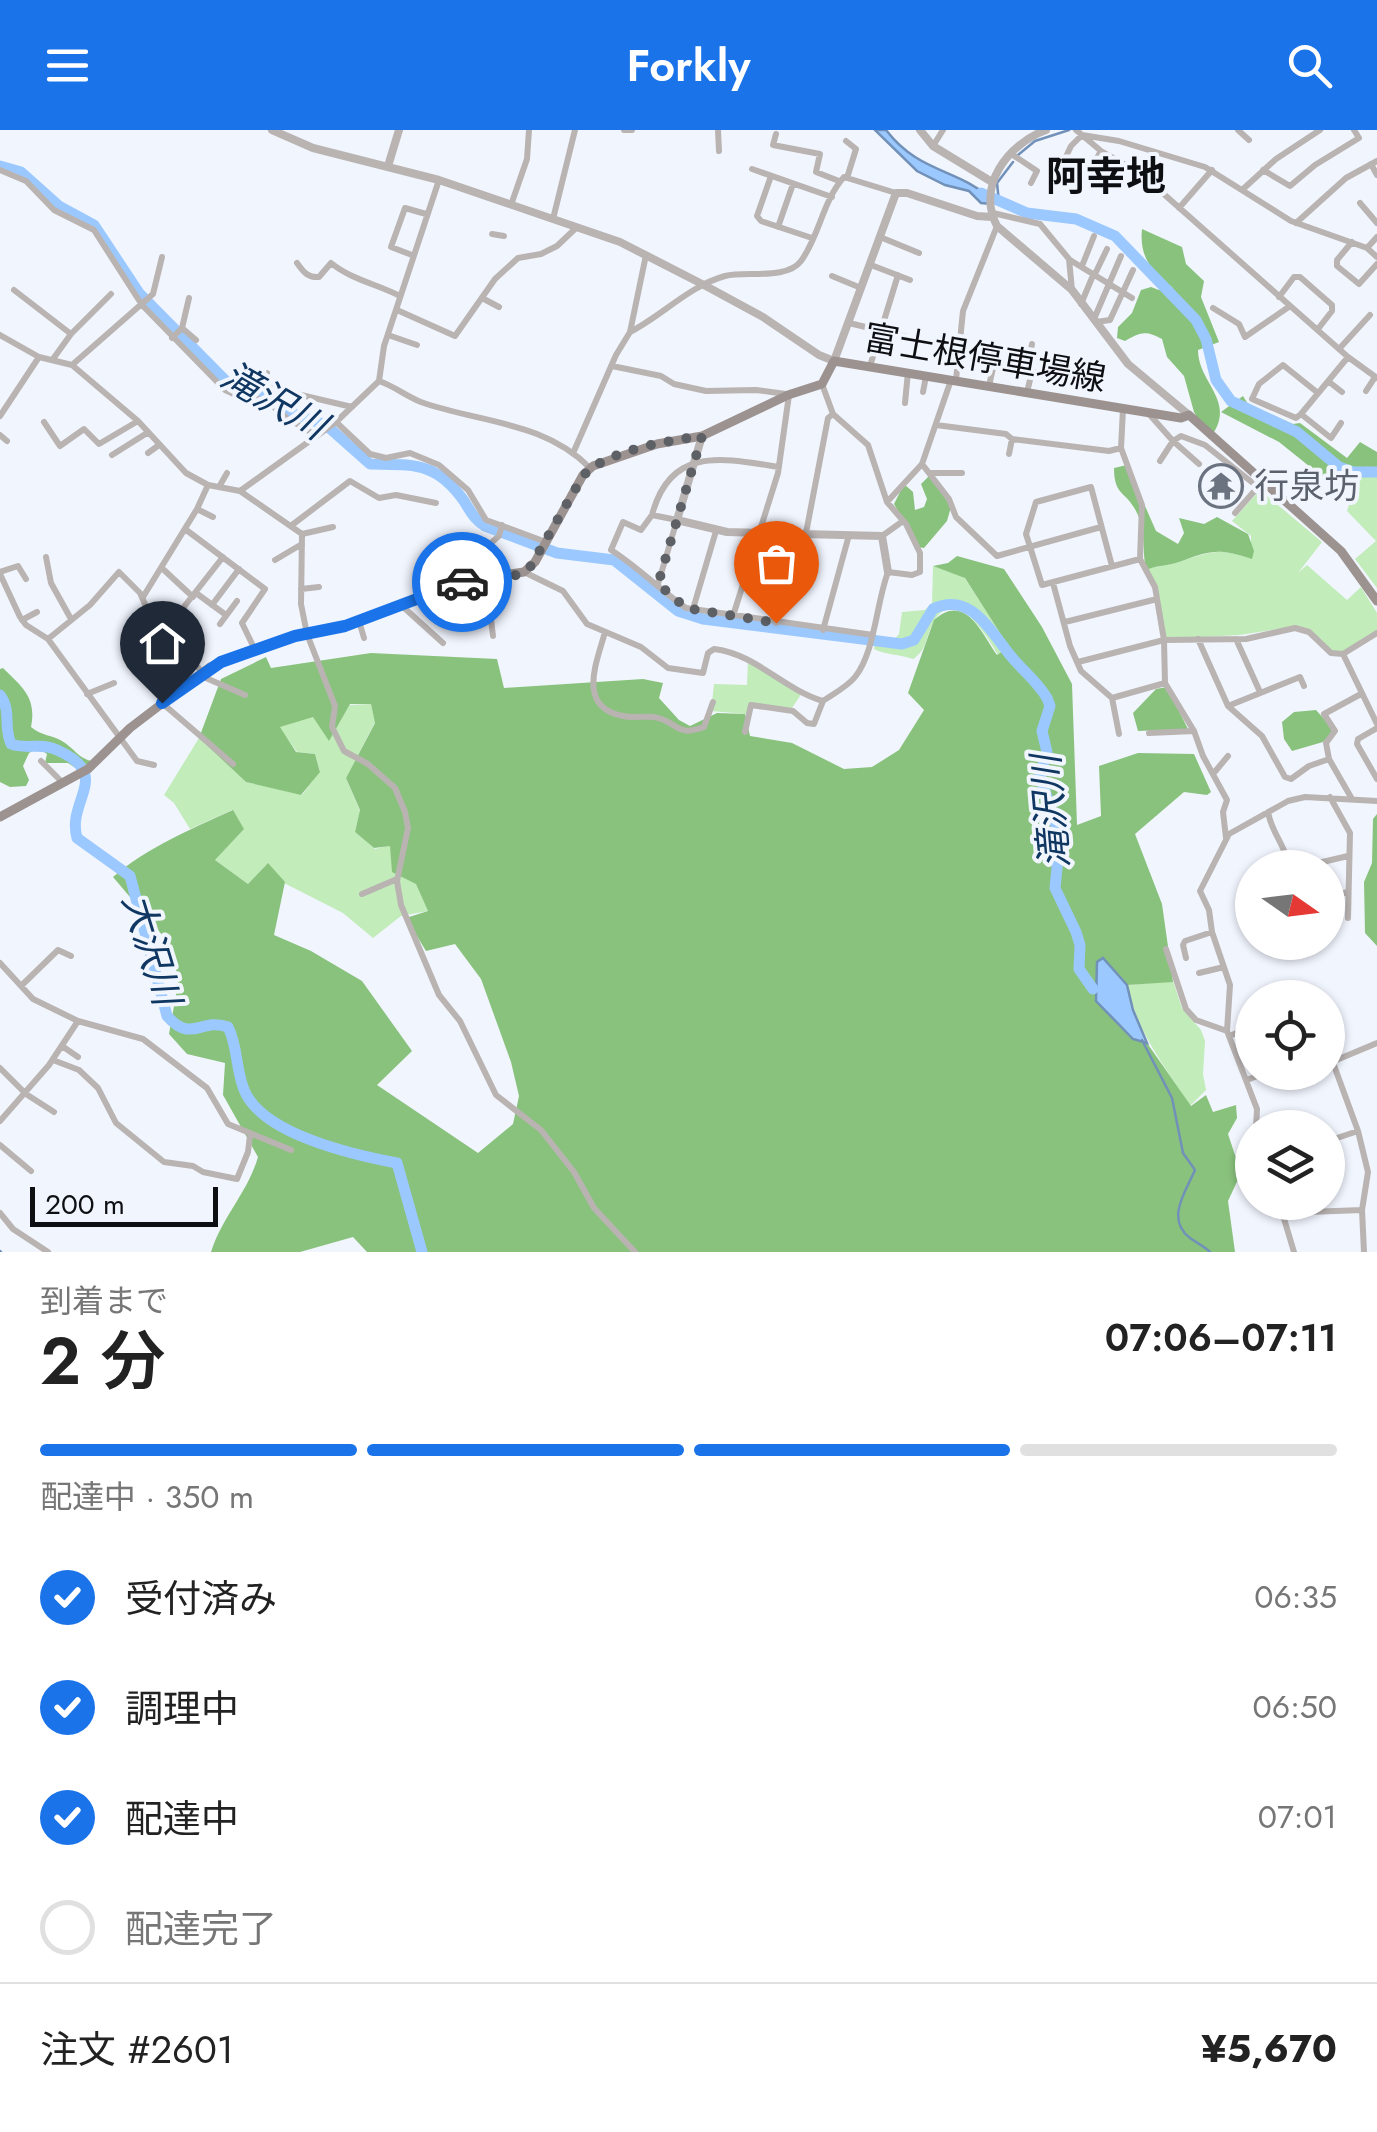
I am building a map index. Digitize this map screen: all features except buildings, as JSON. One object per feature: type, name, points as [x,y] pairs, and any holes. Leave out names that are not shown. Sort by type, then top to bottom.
[{"type":"main road","name":"富士根停車場線","points":[[590,468],[657,444],[702,436],[788,395],[822,384],[834,361],[1180,418],[1189,415]]},
{"type":"main road","points":[[1189,415],[1332,542],[1373,588],[1377,600]]},
{"type":"main road","points":[[1,816],[88,769],[200,674],[255,650],[359,621],[474,580],[524,572],[544,547],[590,468]]},
{"type":"street","points":[[272,130],[314,148],[438,180],[511,204],[646,254],[834,361],[896,193]]},
{"type":"street","points":[[388,166],[398,130]]},
{"type":"street","points":[[511,204],[527,159],[529,130]]},
{"type":"street","points":[[553,219],[575,130]]},
{"type":"street","points":[[718,130],[719,151]]},
{"type":"street","points":[[920,130],[933,146],[992,182]]},
{"type":"street","points":[[933,146],[942,130]]},
{"type":"street","points":[[887,502],[922,464],[953,380],[963,311],[996,226],[992,182],[1010,153],[1031,135],[1046,130]]},
{"type":"street","points":[[1238,130],[1249,140]]},
{"type":"street","points":[[1242,190],[1263,170],[1320,130]]},
{"type":"street","points":[[1263,170],[1290,186],[1359,138],[1354,130]]},
{"type":"street","points":[[1079,132],[1100,151],[1140,173],[1376,378],[1366,392]]},
{"type":"street","points":[[1079,132],[1054,182],[1078,191],[1100,151]]},
{"type":"street","points":[[1079,132],[1181,158],[1212,170],[1296,223],[1352,242],[1366,248],[1377,260],[1359,284],[1337,266],[1337,260],[1352,242]]},
{"type":"street","points":[[776,134],[773,145],[820,154],[816,172],[907,193],[977,216],[992,209],[1040,224],[1069,259],[1132,298]]},
{"type":"street","points":[[630,332],[704,285],[734,275],[791,269],[800,263],[856,149],[846,140]]},
{"type":"street","points":[[1010,153],[1037,171],[1031,183]]},
{"type":"street","points":[[1296,223],[1346,178],[1374,162],[1377,174]]},
{"type":"street","points":[[752,169],[832,197]]},
{"type":"street","points":[[0,170],[26,181],[54,210],[94,230],[142,304],[225,390],[265,400],[287,418],[320,434]]},
{"type":"street","points":[[1179,208],[1212,170]]},
{"type":"street","points":[[770,176],[757,216],[761,221],[812,238]]},
{"type":"street","points":[[240,492],[334,423],[378,381],[388,335],[438,180]]},
{"type":"street","points":[[778,227],[793,184]]},
{"type":"street","points":[[1360,203],[1377,223]]},
{"type":"street","points":[[412,256],[391,247],[405,208],[426,214]]},
{"type":"street","points":[[996,226],[1072,290],[1128,364],[1189,415]]},
{"type":"street","points":[[397,310],[455,336],[494,279],[518,258],[557,246],[576,228]]},
{"type":"street","points":[[492,234],[504,236]]},
{"type":"street","points":[[1082,266],[1094,236]]},
{"type":"street","points":[[880,237],[919,253]]},
{"type":"street","points":[[1366,248],[1377,237]]},
{"type":"street","points":[[1081,304],[1107,248]]},
{"type":"street","points":[[574,451],[630,332],[646,254]]},
{"type":"street","points":[[1095,321],[1121,256]]},
{"type":"street","points":[[72,365],[153,294],[162,257]]},
{"type":"street","points":[[1069,259],[1072,290]]},
{"type":"street","points":[[297,263],[305,274],[318,278],[332,263],[346,276],[373,282],[400,296]]},
{"type":"street","points":[[871,265],[910,280]]},
{"type":"street","points":[[1095,321],[1110,320],[1133,270]]},
{"type":"street","points":[[870,366],[898,275]]},
{"type":"street","points":[[832,276],[862,288]]},
{"type":"street","points":[[1280,297],[1294,277],[1300,277],[1332,305],[1318,330]]},
{"type":"street","points":[[14,290],[72,334]]},
{"type":"street","points":[[52,359],[110,294]]},
{"type":"street","points":[[172,338],[182,328],[189,298]]},
{"type":"street","points":[[482,298],[499,307]]},
{"type":"street","points":[[1214,308],[1238,324],[1245,337],[1290,306]]},
{"type":"street","points":[[187,308],[199,311]]},
{"type":"street","points":[[1340,349],[1370,315]]},
{"type":"street","points":[[849,323],[908,337]]},
{"type":"street","points":[[182,328],[196,340]]},
{"type":"street","points":[[0,335],[39,357],[72,365],[138,421],[186,473],[208,485],[240,492],[302,534],[301,589],[307,634],[335,706],[332,727],[344,751],[368,764],[395,788],[405,812],[408,828],[396,879],[405,916],[439,995],[460,1021],[496,1095],[541,1130],[574,1172],[594,1208],[635,1252]]},
{"type":"street","points":[[388,335],[417,345]]},
{"type":"street","points":[[1032,344],[1027,371],[1048,374]]},
{"type":"street","points":[[988,386],[997,350]]},
{"type":"street","points":[[0,416],[39,357]]},
{"type":"street","points":[[1318,394],[1282,365],[1252,399],[1296,418],[1301,414],[1318,394],[1348,357]]},
{"type":"street","points":[[612,366],[662,376],[674,384],[706,391],[756,390],[788,395],[779,467],[733,616]]},
{"type":"street","points":[[267,372],[267,387],[353,407]]},
{"type":"street","points":[[906,402],[908,372]]},
{"type":"street","points":[[1027,392],[1032,372]]},
{"type":"street","points":[[923,392],[926,376]]},
{"type":"street","points":[[378,381],[420,402],[526,429],[574,451],[590,468]]},
{"type":"street","points":[[1328,381],[1342,392]]},
{"type":"street","points":[[822,384],[833,414],[868,446],[887,502],[903,520],[920,553],[920,572],[912,576],[888,572]]},
{"type":"street","points":[[1123,409],[1121,448],[1142,505],[1140,559],[1158,599],[1165,683],[1194,731],[1227,800],[1223,812],[1226,838]]},
{"type":"street","points":[[1148,413],[1200,464]]},
{"type":"street","points":[[776,623],[806,533],[828,418],[833,414]]},
{"type":"street","points":[[1301,414],[1331,438],[1342,423]]},
{"type":"street","points":[[44,422],[60,446],[84,429],[99,444],[138,421]]},
{"type":"street","points":[[334,423],[362,450],[378,458],[410,453],[439,465],[468,490],[486,520],[544,547]]},
{"type":"street","points":[[936,425],[1006,434],[1012,439],[1109,451],[1121,448]]},
{"type":"street","points":[[112,455],[147,433]]},
{"type":"street","points":[[658,584],[702,436]]},
{"type":"street","points":[[1160,461],[1180,436],[1204,445],[1258,486],[1235,513]]},
{"type":"street","points":[[1009,454],[1012,439]]},
{"type":"street","points":[[148,453],[158,445]]},
{"type":"street","points":[[779,467],[728,458],[682,466],[657,494],[652,515],[641,530],[623,522],[610,548],[674,600],[692,609],[872,638]]},
{"type":"street","points":[[922,464],[950,499],[956,518],[997,556],[1102,526]]},
{"type":"street","points":[[219,488],[227,472]]},
{"type":"street","points":[[932,473],[962,473]]},
{"type":"street","points":[[292,525],[350,480],[380,498],[396,495],[436,503]]},
{"type":"street","points":[[143,598],[208,485]]},
{"type":"street","points":[[1112,566],[1091,488],[1036,502],[1026,534],[1042,585],[1140,559]]},
{"type":"street","points":[[197,509],[212,517]]},
{"type":"street","points":[[652,515],[716,531],[758,534],[882,536],[903,520]]},
{"type":"street","points":[[474,580],[476,556],[498,536],[502,526]]},
{"type":"street","points":[[302,534],[333,527]]},
{"type":"street","points":[[185,529],[265,590],[242,623],[255,650]]},
{"type":"street","points":[[692,609],[716,531]]},
{"type":"street","points":[[823,630],[849,535]]},
{"type":"street","points":[[745,732],[751,705],[793,711],[814,724],[823,701],[854,679],[867,655],[888,572],[882,536]]},
{"type":"street","points":[[275,560],[303,543]]},
{"type":"street","points":[[46,557],[51,583],[70,618]]},
{"type":"street","points":[[165,631],[223,557]]},
{"type":"street","points":[[26,579],[18,566],[0,573],[4,593],[22,620],[48,639],[119,740],[138,760],[154,766]]},
{"type":"street","points":[[212,605],[239,569]]},
{"type":"street","points":[[164,570],[226,615]]},
{"type":"street","points":[[48,639],[90,605],[119,572],[200,674],[245,695]]},
{"type":"street","points":[[524,572],[563,591],[587,624],[642,647],[668,668],[703,674],[708,654],[714,649],[725,650],[750,659],[823,701]]},
{"type":"street","points":[[486,578],[493,636]]},
{"type":"street","points":[[1053,583],[1081,671],[1112,698],[1119,734]]},
{"type":"street","points":[[301,589],[319,587]]},
{"type":"street","points":[[1064,622],[1158,599]]},
{"type":"street","points":[[220,624],[237,601]]},
{"type":"street","points":[[402,605],[443,642]]},
{"type":"street","points":[[22,620],[37,612]]},
{"type":"street","points":[[359,621],[364,638]]},
{"type":"street","points":[[1078,662],[1164,640],[1236,639],[1295,628],[1308,632],[1331,653],[1342,654],[1377,633]]},
{"type":"street","points":[[605,632],[591,680],[598,700],[611,712],[620,716],[658,717],[691,733],[704,728],[713,702]]},
{"type":"street","points":[[1236,639],[1260,692]]},
{"type":"street","points":[[1198,640],[1228,706],[1262,736],[1285,777],[1291,779],[1309,766],[1330,759]]},
{"type":"street","points":[[1342,654],[1377,726],[1358,739],[1357,744],[1377,779]]},
{"type":"street","points":[[1228,706],[1300,677],[1304,686]]},
{"type":"street","points":[[87,694],[114,683]]},
{"type":"street","points":[[1112,698],[1165,683]]},
{"type":"street","points":[[1352,798],[1330,759],[1326,743],[1336,732],[1324,714],[1361,694]]},
{"type":"street","points":[[162,703],[233,764]]},
{"type":"street","points":[[1149,733],[1194,731]]},
{"type":"street","points":[[1213,774],[1228,756]]},
{"type":"street","points":[[42,761],[63,783]]},
{"type":"street","points":[[1235,1051],[1228,1034],[1230,985],[1200,891],[1226,838],[1288,801],[1305,797],[1377,800]]},
{"type":"street","points":[[1330,797],[1350,833],[1348,918]]},
{"type":"street","points":[[1268,812],[1271,832],[1286,850]]},
{"type":"street","points":[[362,894],[396,879]]},
{"type":"street","points":[[1186,958],[1182,944],[1185,941],[1212,932]]},
{"type":"street","points":[[1166,949],[1186,1009],[1196,1020],[1228,1034],[1235,1032]]},
{"type":"street","points":[[21,986],[58,950],[71,956]]},
{"type":"street","points":[[0,963],[33,999],[96,1031],[143,1039],[207,1088],[228,1124],[291,1150]]},
{"type":"street","points":[[1200,972],[1224,967]]},
{"type":"street","points":[[0,1121],[26,1094],[78,1021]]},
{"type":"street","points":[[1345,1056],[1377,1043]]},
{"type":"street","points":[[62,1046],[78,1057]]},
{"type":"street","points":[[52,1060],[79,1070],[98,1088],[116,1123],[164,1162],[237,1179],[248,1152],[250,1134]]},
{"type":"street","points":[[0,1068],[26,1094],[54,1112]]},
{"type":"street","points":[[1344,1090],[1372,1172],[1362,1210],[1364,1252]]},
{"type":"street","points":[[1345,1135],[1358,1130]]},
{"type":"street","points":[[0,1144],[31,1171]]},
{"type":"street","points":[[1345,1210],[1362,1210]]},
{"type":"street","points":[[0,1212],[13,1228],[48,1252]]},
{"type":"street","points":[[1284,1220],[1294,1252]]},
{"type":"green space","points":[[1142,229],[1182,247],[1186,264],[1204,281],[1201,297],[1219,342],[1198,350],[1219,404],[1217,426],[1209,439],[1194,412],[1184,376],[1167,357],[1162,339],[1147,333],[1125,341],[1117,338],[1118,327],[1132,313],[1141,290],[1173,288],[1149,263]]},
{"type":"green space","points":[[1243,396],[1248,404],[1293,424],[1300,423],[1347,458],[1360,442],[1377,452],[1377,477],[1324,478],[1279,442],[1221,412]]},
{"type":"green space","points":[[1127,465],[1156,531],[1178,544],[1184,533],[1179,518],[1204,524],[1217,517],[1248,534],[1254,551],[1252,559],[1215,552],[1146,570],[1139,518],[1118,489],[1115,477],[1114,468]]},
{"type":"green space","points":[[930,475],[951,507],[947,521],[924,548],[918,547],[894,504],[904,484],[913,492],[915,510],[924,507],[927,499],[921,484]]},
{"type":"green space","points":[[1377,477],[1377,588],[1355,559],[1376,541],[1347,511],[1353,492],[1324,478]]},
{"type":"green space","points":[[1260,490],[1322,542],[1298,573],[1307,565],[1347,600],[1361,587],[1377,613],[1377,633],[1343,654],[1332,652],[1297,626],[1240,635],[1166,639],[1146,570],[1215,552],[1251,558],[1251,536],[1232,521]]},
{"type":"green space","points":[[957,556],[1004,569],[1042,627],[1072,684],[1077,825],[1101,816],[1099,766],[1138,753],[1194,754],[1211,792],[1184,792],[1135,834],[1162,904],[1173,982],[1127,985],[1105,961],[1098,962],[1096,1001],[1129,1036],[1147,1043],[1191,1106],[1206,1095],[1213,1112],[1236,1105],[1235,1122],[1228,1134],[1235,1155],[1235,1186],[1228,1201],[1235,1252],[367,1252],[353,1237],[300,1252],[211,1252],[258,1157],[223,1095],[225,1063],[187,1054],[169,1034],[179,978],[163,936],[113,877],[170,839],[233,810],[244,829],[215,860],[248,884],[268,863],[285,882],[274,935],[362,981],[412,1051],[377,1085],[478,1153],[513,1124],[519,1096],[481,979],[455,944],[426,951],[406,918],[428,911],[416,884],[392,872],[390,846],[374,848],[355,832],[360,810],[346,778],[375,723],[371,704],[350,704],[329,741],[313,717],[280,727],[296,752],[315,754],[320,772],[301,795],[246,782],[199,738],[221,679],[266,657],[271,668],[371,653],[497,659],[504,688],[643,679],[663,683],[659,698],[690,726],[717,713],[745,714],[750,736],[792,743],[844,769],[872,767],[899,750],[924,710],[908,693],[934,620],[955,610],[971,618],[997,655],[1009,647],[965,578],[933,566]]},
{"type":"green space","points":[[933,566],[964,577],[1009,646],[998,655],[968,616],[949,608],[940,613],[923,648],[913,659],[874,649],[875,641],[895,639],[899,634],[902,612],[925,610],[932,603]]},
{"type":"green space","points":[[748,659],[802,693],[792,708],[750,705],[746,714],[711,711],[714,684],[747,685]]},
{"type":"green space","points":[[3,668],[30,700],[31,727],[62,741],[91,761],[83,773],[68,763],[45,763],[47,754],[38,748],[29,753],[23,766],[29,780],[26,786],[10,787],[0,782]]},
{"type":"green space","points":[[1167,687],[1188,729],[1138,731],[1133,713],[1156,689]]},
{"type":"green space","points":[[371,704],[375,722],[346,778],[360,811],[355,832],[375,849],[390,845],[416,883],[428,911],[401,916],[373,938],[343,913],[284,883],[266,865],[248,884],[215,860],[243,829],[232,810],[190,829],[174,803],[164,795],[199,738],[246,782],[302,795],[320,771],[315,754],[297,752],[279,727],[313,716],[329,740],[349,705]]},
{"type":"green space","points":[[1316,710],[1334,730],[1323,742],[1292,751],[1284,739],[1282,722],[1294,712]]},
{"type":"green space","points":[[1377,814],[1377,946],[1365,933],[1364,882],[1372,863],[1373,819]]},
{"type":"green space","points":[[1173,981],[1182,1008],[1201,1030],[1205,1041],[1206,1090],[1190,1106],[1145,1034],[1127,985]]},
{"type":"water","points":[[875,130],[886,130],[911,155],[965,181],[992,199],[991,204],[981,203],[969,191],[945,185],[917,171]]},
{"type":"water","points":[[1103,958],[1127,985],[1147,1043],[1133,1039],[1096,1001],[1097,962]]},
{"type":"waterway","points":[[1018,155],[1035,141],[1069,130]]},
{"type":"waterway","points":[[999,202],[997,183],[1013,162]]},
{"type":"waterway","name":"滝沢川","points":[[0,166],[21,172],[59,206],[94,225],[139,293],[228,383],[274,397],[288,412],[326,425],[370,464],[423,468],[444,478],[485,526],[557,553],[614,560],[678,611],[703,619],[902,644],[914,640],[933,609],[946,605],[969,609],[1039,686],[1050,706],[1042,731],[1047,752],[1040,775],[1060,838],[1055,888],[1080,945],[1079,969],[1093,989]]},
{"type":"waterway","points":[[981,193],[1027,213],[1076,219],[1115,236],[1196,320],[1206,339],[1216,380],[1231,401],[1297,432],[1339,467],[1353,472],[1377,472]]},
{"type":"waterway","name":"大沢川","points":[[0,695],[6,707],[11,744],[51,748],[74,759],[83,769],[84,789],[75,824],[77,838],[130,876],[167,1016],[183,1028],[228,1027],[246,1094],[272,1121],[313,1141],[397,1163],[422,1252]]},
{"type":"waterway","points":[[1142,1040],[1172,1098],[1183,1153],[1195,1170],[1180,1205],[1179,1222],[1190,1238],[1210,1252]]},
{"type":"way so far","points":[[462,582],[514,576],[529,569],[583,476],[593,466],[674,439],[702,436],[658,584],[686,608],[776,623]]},
{"type":"place","name":"行泉坊","points":[[1221,486]]},
{"type":"district","name":"阿幸地","points":[[1106,176]]},
{"type":"route","points":[[162,703],[221,662],[295,636],[345,626],[462,582]]}]
